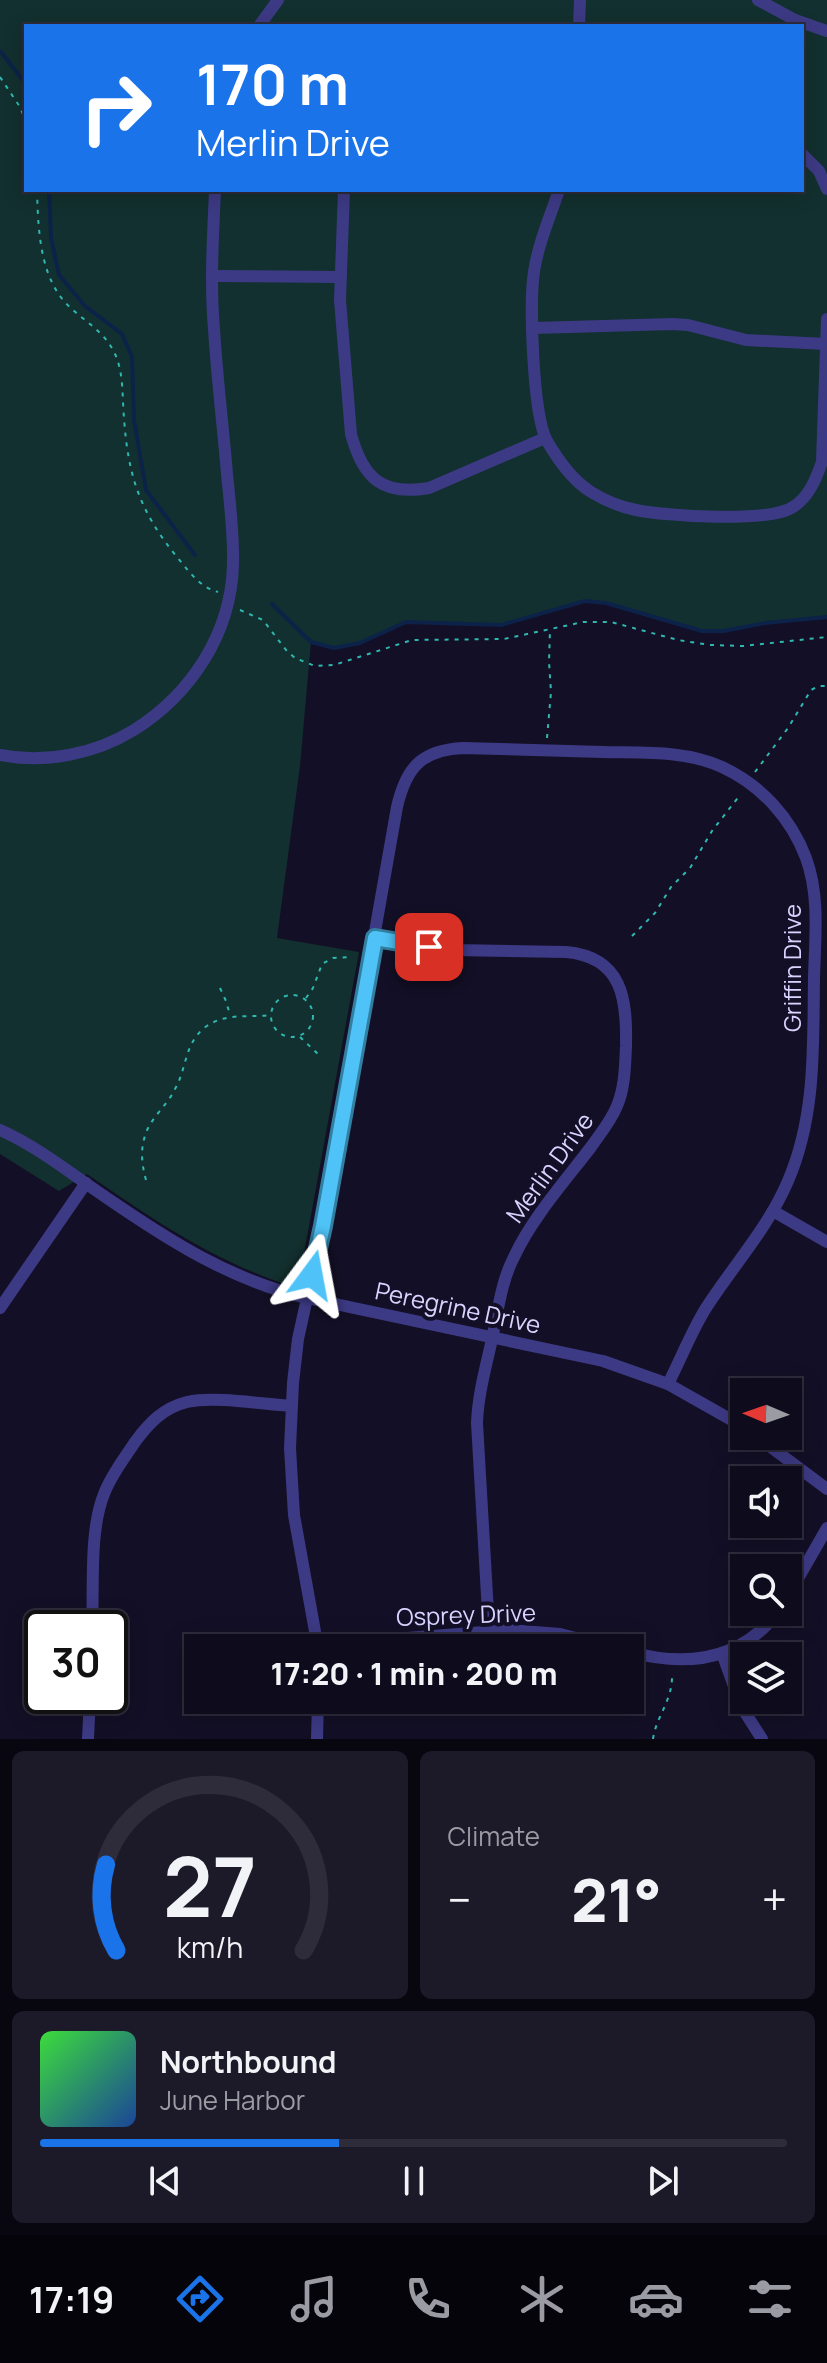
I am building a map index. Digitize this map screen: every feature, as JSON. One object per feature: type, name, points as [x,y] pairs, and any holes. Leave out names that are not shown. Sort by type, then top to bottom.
[{"type":"street","points":[[260,24],[278,0]]},
{"type":"street","points":[[579,24],[580,0]]},
{"type":"street","points":[[758,0],[795,20],[827,31]]},
{"type":"street","points":[[804,156],[819,171],[827,189]]},
{"type":"street","points":[[0,755],[26,758],[63,756],[97,748],[129,733],[160,712],[181,692],[217,637],[229,601],[233,548],[213,329],[215,192]]},
{"type":"street","points":[[344,192],[340,277],[351,434],[356,452],[374,479],[400,490],[429,488],[545,438]]},
{"type":"street","points":[[558,192],[534,272],[537,400],[545,438],[572,476],[589,491],[610,502],[634,510],[754,517],[774,515],[792,508],[816,481],[824,444],[827,319]]},
{"type":"street","points":[[212,276],[340,277]]},
{"type":"street","points":[[534,328],[672,324],[688,325],[746,340],[826,344]]},
{"type":"street","name":"Griffin Drive","points":[[375,938],[397,807],[404,783],[416,763],[434,753],[463,748],[680,755],[707,761],[736,774],[761,792],[792,829],[806,858],[814,888],[816,917],[812,1079],[808,1115],[793,1168],[773,1211],[699,1319],[668,1384]]},
{"type":"street","points":[[316,1634],[294,1515],[291,1406],[298,1339],[323,1226],[375,938]]},
{"type":"street","name":"Merlin Drive","points":[[375,938],[453,950],[576,953],[601,963],[615,978],[624,996],[627,1015],[625,1069],[617,1106],[519,1246],[507,1272],[492,1337],[477,1423],[489,1630]]},
{"type":"street","name":"Peregrine Drive","points":[[0,1130],[32,1147],[169,1239],[203,1259],[258,1284],[307,1298],[587,1356],[668,1384],[730,1419]]},
{"type":"street","points":[[0,1308],[86,1183]]},
{"type":"street","points":[[773,1211],[827,1242]]},
{"type":"street","points":[[93,1610],[99,1509],[114,1473],[145,1428],[160,1414],[188,1402],[291,1406]]},
{"type":"street","points":[[775,1450],[827,1489]]},
{"type":"street","points":[[802,1572],[827,1528]]},
{"type":"street","points":[[644,1656],[677,1661],[704,1658],[749,1639],[763,1626]]},
{"type":"street","name":"Osprey Drive","points":[[449,1634],[489,1630],[557,1634]]},
{"type":"street","points":[[722,1653],[741,1706],[762,1739]]},
{"type":"street","points":[[88,1739],[89,1714]]},
{"type":"street","points":[[317,1739],[318,1714]]},
{"type":"path","points":[[0,77],[24,117]]},
{"type":"path","points":[[37,192],[39,241],[48,272],[60,296],[100,332],[115,353],[121,376],[126,447],[138,496],[161,538],[198,582],[218,592]]},
{"type":"path","points":[[239,609],[263,620],[295,658],[315,666],[334,665],[412,640],[504,639],[583,622],[611,622],[686,642],[718,646],[827,637]]},
{"type":"path","points":[[547,739],[551,692],[550,629]]},
{"type":"path","points":[[754,773],[788,728],[811,690],[827,686]]},
{"type":"path","points":[[632,936],[655,913],[671,887],[690,868],[741,792]]},
{"type":"path","points":[[305,999],[322,964],[333,958],[352,957]]},
{"type":"path","points":[[220,988],[230,1016]]},
{"type":"path","points":[[293,994],[305,999],[313,1017],[307,1031],[299,1036],[280,1034],[270,1015],[275,1002],[293,994]]},
{"type":"path","points":[[146,1180],[142,1156],[145,1135],[155,1116],[174,1093],[190,1044],[204,1029],[230,1016],[270,1015]]},
{"type":"path","points":[[299,1036],[319,1055]]},
{"type":"path","points":[[653,1739],[671,1694],[672,1677]]},
{"type":"green space","points":[[0,0],[827,0],[827,617],[765,623],[724,631],[702,631],[606,603],[585,601],[501,625],[406,622],[360,643],[334,648],[311,642],[300,766],[277,938],[359,952],[298,1279],[285,1284],[206,1250],[87,1174],[59,1191],[0,1154]]},
{"type":"waterway","points":[[0,51],[24,81]]},
{"type":"waterway","points":[[49,192],[51,238],[59,275],[85,306],[122,334],[132,357],[134,420],[146,490],[195,555]]},
{"type":"waterway","points":[[272,604],[311,642],[334,648],[360,643],[406,622],[501,625],[585,601],[606,603],[702,631],[724,631],[765,623],[827,617]]},
{"type":"route","points":[[312,1275],[375,938],[429,947]]}]
